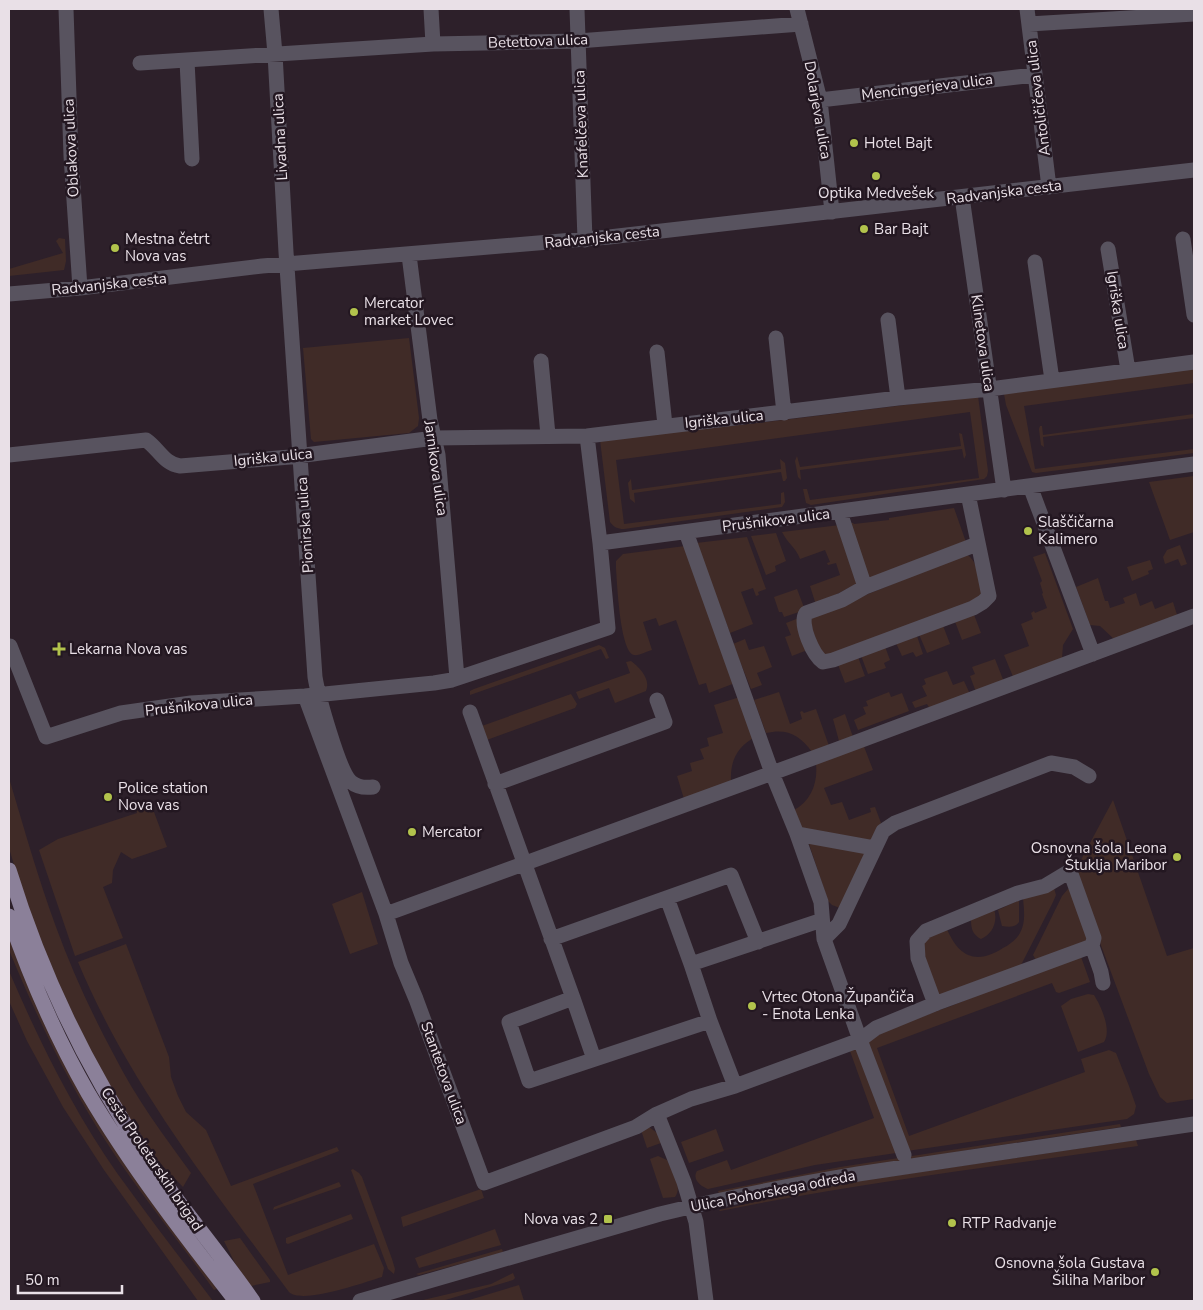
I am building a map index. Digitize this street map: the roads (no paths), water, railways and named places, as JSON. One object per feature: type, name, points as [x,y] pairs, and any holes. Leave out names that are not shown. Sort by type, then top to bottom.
[{"type":"main road","name":"Cesta Proletarskih brigad","points":[[9,870],[26,923],[53,992],[101,1085],[148,1160],[253,1301]]},
{"type":"main road","name":"Cesta Proletarskih brigad","points":[[9,916],[40,997],[66,1053],[89,1093],[136,1166],[236,1301]]},
{"type":"street","name":"Oblakova ulica","points":[[66,9],[71,156],[80,288]]},
{"type":"street","name":"Livadna ulica","points":[[271,9],[287,265]]},
{"type":"street","points":[[431,9],[433,44]]},
{"type":"street","name":"Knafelčeva ulica","points":[[577,9],[585,240]]},
{"type":"street","name":"Dolarjeva ulica","points":[[798,9],[820,100],[832,212]]},
{"type":"street","name":"Antoličičeva ulica","points":[[1026,9],[1049,186]]},
{"type":"street","points":[[1029,24],[1194,14]]},
{"type":"street","name":"Betettova ulica","points":[[140,63],[433,44],[578,41],[801,24]]},
{"type":"street","points":[[187,60],[192,160]]},
{"type":"street","name":"Mencingerjeva ulica","points":[[820,100],[1034,75]]},
{"type":"street","name":"Radvanjska cesta","points":[[9,294],[80,288],[262,266],[585,240],[1194,170]]},
{"type":"street","name":"Klinetova ulica","points":[[962,197],[1004,490]]},
{"type":"street","points":[[1184,239],[1194,315]]},
{"type":"street","name":"Igriška ulica","points":[[1108,249],[1128,370]]},
{"type":"street","name":"Jarnikova ulica","points":[[408,254],[429,411],[438,455],[455,679]]},
{"type":"street","points":[[1035,262],[1052,380]]},
{"type":"street","name":"Pionirska ulica","points":[[287,265],[315,677],[312,695]]},
{"type":"street","points":[[888,320],[898,398]]},
{"type":"street","name":"Igriška ulica","points":[[776,338],[784,413]]},
{"type":"street","name":"Igriška ulica","points":[[657,352],[665,425]]},
{"type":"street","points":[[541,361],[548,435]]},
{"type":"street","name":"Igriška ulica","points":[[9,455],[146,440],[167,462],[173,466],[180,466],[300,455],[434,438],[548,435],[587,436],[665,425],[990,389],[1194,362]]},
{"type":"street","points":[[587,436],[600,543]]},
{"type":"street","name":"Prušnikova ulica","points":[[10,646],[46,737],[120,713],[191,703],[312,695],[434,683],[455,679],[608,628],[600,543],[1194,464]]},
{"type":"street","points":[[1030,486],[1093,654]]},
{"type":"street","points":[[968,494],[977,544],[988,587],[988,596],[984,602],[973,608],[823,662],[813,651],[805,629],[804,615],[809,611],[854,594],[864,587],[977,544]]},
{"type":"street","points":[[840,512],[864,587]]},
{"type":"street","points":[[686,532],[772,773],[822,902],[824,939],[904,1155]]},
{"type":"street","points":[[386,914],[1194,616]]},
{"type":"street","points":[[312,695],[347,778],[359,786],[373,787]]},
{"type":"street","name":"Stantetova ulica","points":[[312,695],[404,970],[484,1183],[636,1127],[656,1114],[691,1099],[735,1086],[860,1040],[876,1028],[935,1004],[1092,946]]},
{"type":"street","points":[[495,784],[665,722],[657,700]]},
{"type":"street","points":[[470,712],[594,1059]]},
{"type":"street","points":[[824,939],[838,924],[883,831],[895,823],[1051,763],[1074,767],[1089,776]]},
{"type":"street","points":[[797,834],[874,848]]},
{"type":"street","points":[[935,1004],[918,958],[917,941],[926,931],[1018,893],[1045,886],[1070,871],[1094,938],[1092,946],[1103,982]]},
{"type":"street","points":[[551,939],[731,875],[758,942]]},
{"type":"street","points":[[666,898],[735,1086]]},
{"type":"street","points":[[691,964],[822,920]]},
{"type":"street","points":[[573,998],[508,1022],[529,1081],[710,1021]]},
{"type":"street","points":[[656,1114],[684,1182],[692,1207],[698,1232],[706,1301]]},
{"type":"street","name":"Ulica Pohorskega odreda","points":[[360,1301],[660,1214],[692,1207],[810,1182],[858,1174],[1194,1124]]},
{"type":"place","name":"Hotel Bajt","points":[[854,143]]},
{"type":"place","name":"Optika Medvešek","points":[[876,176]]},
{"type":"place","name":"Bar Bajt","points":[[864,229]]},
{"type":"place","name":"Mestna četrt Nova vas","points":[[115,248]]},
{"type":"place","name":"Mercator market Lovec","points":[[354,312]]},
{"type":"place","name":"Slaščičarna Kalimero","points":[[1028,531]]},
{"type":"place","name":"Lekarna Nova vas","points":[[59,649]]},
{"type":"place","name":"Police station Nova vas","points":[[108,797]]},
{"type":"place","name":"Mercator","points":[[412,832]]},
{"type":"place","name":"Osnovna šola Leona Štuklja Maribor","points":[[1177,857]]},
{"type":"place","name":"Vrtec Otona Župančiča - Enota Lenka","points":[[752,1006]]},
{"type":"place","name":"Nova vas 2","points":[[608,1219]]},
{"type":"place","name":"RTP Radvanje","points":[[952,1223]]},
{"type":"place","name":"Osnovna šola Gustava Šiliha Maribor","points":[[1155,1272]]}]
